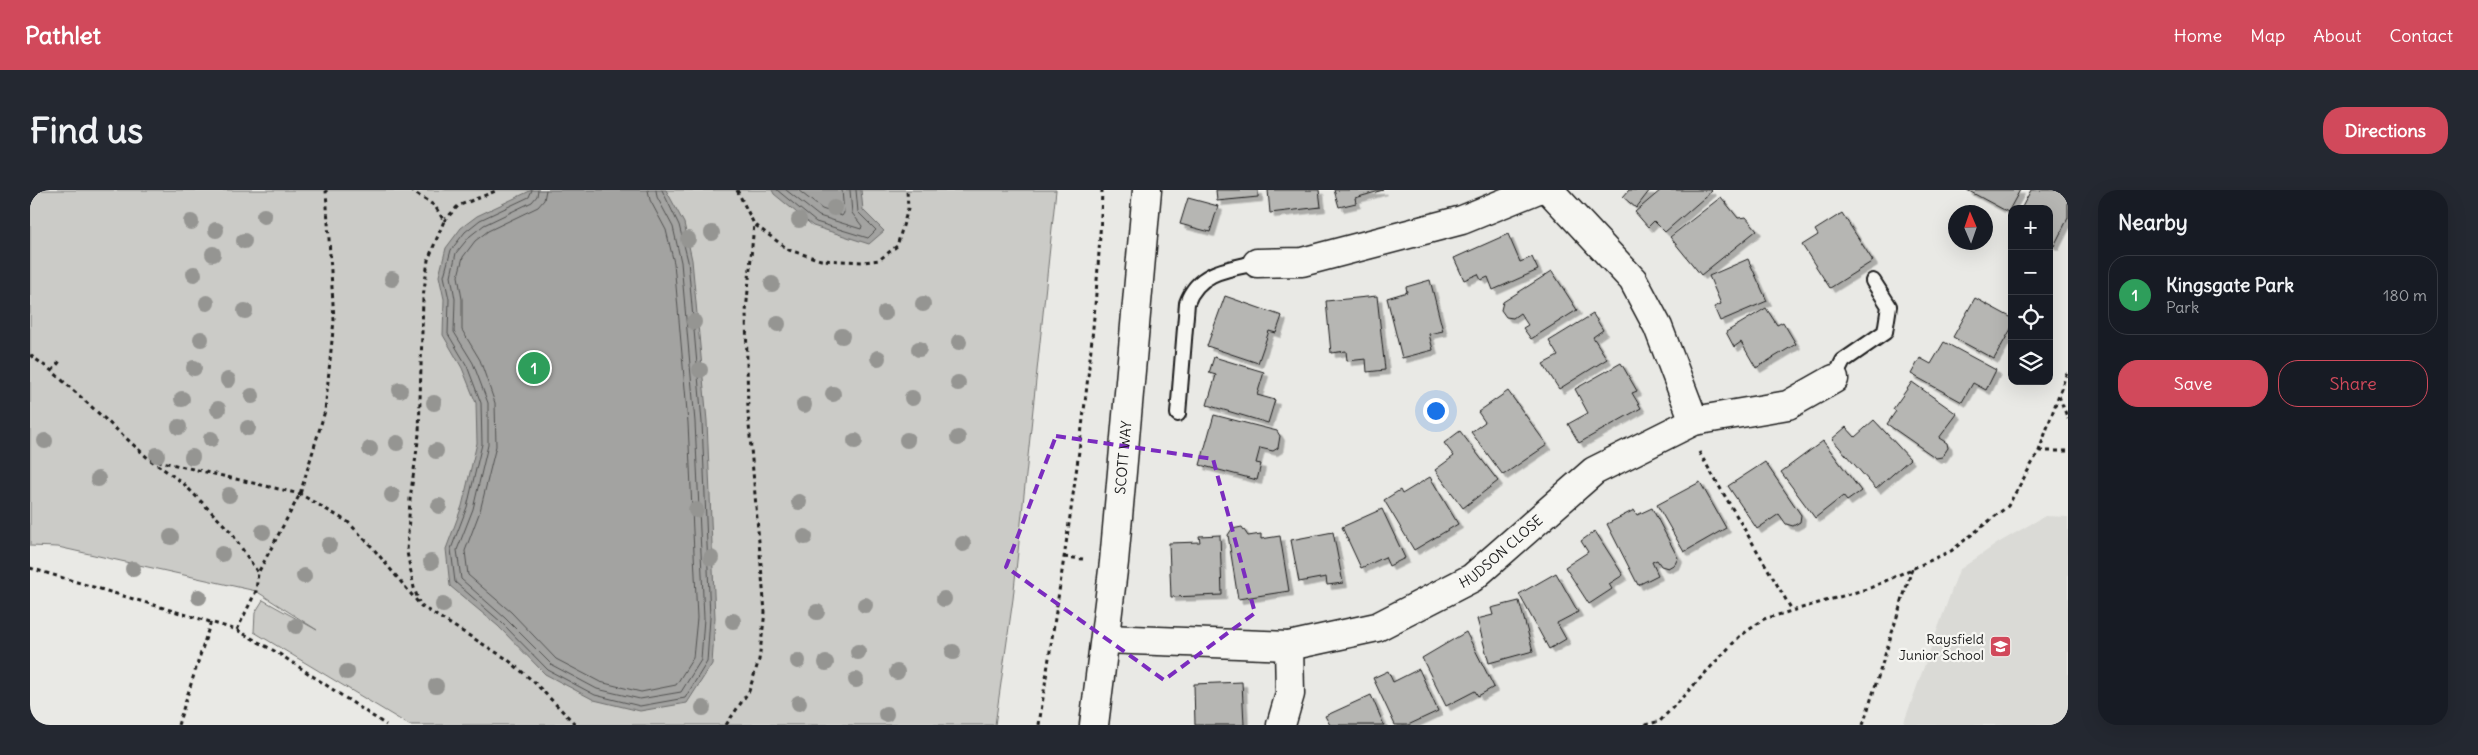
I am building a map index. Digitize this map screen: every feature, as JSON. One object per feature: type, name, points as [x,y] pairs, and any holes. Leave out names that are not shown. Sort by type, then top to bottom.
[{"type":"street","name":"SCOTT WAY","points":[[1094,725],[1105,639],[1147,190]]},
{"type":"street","points":[[1256,263],[1302,262],[1462,220],[1536,190]]},
{"type":"street","points":[[1549,190],[1633,280],[1658,327],[1689,423]]},
{"type":"street","name":"HUDSON CLOSE","points":[[1105,639],[1290,646],[1377,627],[1472,578],[1594,471],[1689,423],[1788,405],[1834,379]]},
{"type":"street","points":[[1281,725],[1290,694],[1290,646]]},
{"type":"lane","points":[[1178,414],[1187,303],[1192,289],[1201,280],[1228,268],[1256,263]]},
{"type":"lane","points":[[1834,379],[1843,361],[1885,332],[1889,306],[1873,281]]},
{"type":"path","points":[[237,630],[256,591],[258,573],[300,494],[324,411],[334,320],[326,190]]},
{"type":"path","points":[[410,190],[435,206],[444,221]]},
{"type":"path","points":[[421,606],[414,588],[407,552],[410,499],[419,434],[422,298],[428,260],[444,221],[458,206],[498,190]]},
{"type":"path","points":[[737,190],[754,224],[789,250],[821,260],[863,262],[879,260],[897,246],[908,209],[908,190]]},
{"type":"path","points":[[1040,725],[1089,384],[1102,190]]},
{"type":"path","points":[[726,725],[748,692],[759,660],[765,612],[747,376],[746,312],[754,224]]},
{"type":"path","points":[[30,355],[52,370],[149,459],[183,483],[231,532],[258,573]]},
{"type":"path","points":[[52,370],[60,360]]},
{"type":"path","points":[[1645,725],[1660,721],[1739,637],[1764,619],[1870,588],[1951,550],[2008,506],[2040,451],[2068,368]]},
{"type":"path","points":[[2059,395],[2068,419]]},
{"type":"path","points":[[1689,423],[1792,610]]},
{"type":"path","points":[[2040,451],[2068,451]]},
{"type":"path","points":[[149,459],[300,494],[348,522],[372,547],[421,606],[507,659],[534,682],[576,725]]},
{"type":"path","points":[[30,568],[211,620],[237,630],[278,653],[386,725]]},
{"type":"path","points":[[1863,725],[1912,568]]},
{"type":"path","points":[[178,725],[211,620]]},
{"type":"highlighted area","points":[[1056,436],[1213,459],[1255,613],[1164,680],[1006,567]]},
{"type":"shaded area","points":[[30,190],[1056,190],[1013,599],[995,725],[409,725],[254,632],[255,613],[263,600],[317,630],[256,591],[58,547],[30,546]]},
{"type":"shaded area","name":"Raysfield Junior School","points":[[2045,516],[2068,517],[2068,725],[1903,725],[1959,570],[1998,543]]},
{"type":"water","points":[[532,190],[666,190],[684,223],[692,260],[707,421],[715,618],[712,664],[687,703],[640,711],[594,700],[545,674],[498,626],[450,586],[446,549],[462,506],[477,443],[476,403],[462,368],[443,335],[444,299],[439,276],[446,248],[461,228],[477,216]]},
{"type":"water","points":[[772,190],[861,190],[863,210],[884,231],[869,244],[813,226],[774,194]]},
{"type":"building","points":[[1216,190],[1258,190],[1258,197],[1217,201]]},
{"type":"building","points":[[1268,190],[1319,190],[1321,207],[1270,213]]},
{"type":"building","points":[[1334,190],[1383,190],[1355,198],[1356,203],[1339,207]]},
{"type":"building","points":[[1629,190],[1650,190],[1636,208],[1623,197]]},
{"type":"building","points":[[1661,190],[1712,191],[1665,232],[1654,221],[1648,227],[1635,212]]},
{"type":"building","points":[[1967,190],[2020,190],[2012,205],[2008,205],[2008,212]]},
{"type":"building","points":[[2031,190],[2068,190],[2068,218],[2054,246],[2053,205],[2023,205]]},
{"type":"building","points":[[1721,197],[1738,218],[1746,217],[1757,230],[1701,275],[1670,237]]},
{"type":"building","points":[[1188,198],[1218,206],[1210,232],[1180,224]]},
{"type":"building","points":[[1842,213],[1873,261],[1830,288],[1802,245],[1818,235],[1815,230]]},
{"type":"building","points":[[1508,234],[1520,262],[1532,257],[1538,270],[1493,290],[1488,277],[1481,280],[1478,274],[1464,280],[1454,258]]},
{"type":"building","points":[[1748,259],[1767,301],[1720,321],[1714,307],[1721,304],[1709,276]]},
{"type":"building","points":[[1552,271],[1577,310],[1531,339],[1523,328],[1528,325],[1520,313],[1513,318],[1506,317],[1501,310],[1503,302]]},
{"type":"building","points":[[1430,280],[1443,331],[1429,334],[1433,350],[1402,358],[1387,298],[1407,292],[1406,287]]},
{"type":"building","points":[[1225,296],[1282,316],[1276,333],[1269,331],[1258,363],[1207,346]]},
{"type":"building","points":[[1377,296],[1385,370],[1367,372],[1366,359],[1347,361],[1346,351],[1331,353],[1326,301]]},
{"type":"building","points":[[1975,298],[2008,316],[2008,334],[1994,359],[1953,337]]},
{"type":"building","points":[[1766,308],[1777,325],[1783,322],[1796,344],[1756,368],[1741,342],[1734,347],[1726,332]]},
{"type":"building","points":[[1593,314],[1603,330],[1593,337],[1607,359],[1559,389],[1543,364],[1558,356],[1549,341]]},
{"type":"building","points":[[1944,342],[1996,370],[1986,390],[1973,383],[1962,402],[1911,374],[1920,358],[1931,364]]},
{"type":"building","points":[[1214,357],[1264,372],[1257,395],[1275,400],[1268,423],[1207,405],[1216,375],[1209,373]]},
{"type":"building","points":[[1621,363],[1637,391],[1632,393],[1641,408],[1579,443],[1568,424],[1588,413],[1575,389]]},
{"type":"building","points":[[1912,382],[1957,414],[1939,438],[1947,443],[1948,448],[1942,457],[1936,458],[1887,424],[1896,411],[1893,409]]},
{"type":"building","points":[[1508,391],[1547,445],[1503,475],[1471,432],[1485,422],[1478,412]]},
{"type":"building","points":[[1214,415],[1277,431],[1280,436],[1278,448],[1273,451],[1260,448],[1256,463],[1261,464],[1257,480],[1200,465]]},
{"type":"building","points":[[1874,420],[1910,459],[1876,489],[1832,439],[1846,427],[1855,437]]},
{"type":"building","points":[[1460,431],[1498,481],[1463,508],[1435,470],[1454,456],[1444,443]]},
{"type":"building","points":[[1823,441],[1861,491],[1847,501],[1843,496],[1815,518],[1781,472]]},
{"type":"building","points":[[1765,462],[1801,515],[1800,522],[1793,526],[1786,524],[1779,514],[1757,529],[1728,486]]},
{"type":"building","points":[[1430,477],[1458,524],[1414,550],[1384,500],[1400,490],[1402,494]]},
{"type":"building","points":[[1700,482],[1726,528],[1684,552],[1657,505]]},
{"type":"building","points":[[1652,508],[1678,558],[1675,564],[1668,568],[1661,566],[1657,560],[1652,562],[1658,575],[1638,585],[1607,524],[1634,510],[1637,515]]},
{"type":"building","points":[[1382,509],[1405,558],[1389,566],[1385,557],[1361,568],[1342,527]]},
{"type":"building","points":[[1242,527],[1248,536],[1261,534],[1261,539],[1280,536],[1289,591],[1238,599],[1228,535],[1232,529]]},
{"type":"building","points":[[1595,531],[1623,575],[1609,584],[1612,589],[1589,604],[1565,567],[1588,552],[1581,541]]},
{"type":"building","points":[[1333,532],[1343,583],[1327,585],[1326,577],[1299,582],[1291,540]]},
{"type":"building","points":[[1220,535],[1222,595],[1171,597],[1169,543],[1200,542],[1199,536]]},
{"type":"building","points":[[1556,573],[1578,612],[1557,623],[1566,639],[1549,649],[1519,594]]},
{"type":"building","points":[[1519,601],[1533,651],[1489,663],[1477,619],[1493,615],[1491,608]]},
{"type":"building","points":[[1466,632],[1494,687],[1478,696],[1475,691],[1446,706],[1422,658]]},
{"type":"building","points":[[1419,669],[1438,711],[1408,725],[1395,725],[1373,678],[1388,671],[1393,682]]},
{"type":"building","points":[[1242,682],[1244,725],[1195,725],[1194,684]]},
{"type":"building","points":[[1371,695],[1384,725],[1330,725],[1325,716]]},
{"type":"place","name":"Kingsgate Park","points":[[534,368]]},
{"type":"place","name":"Raysfield Junior School","points":[[2000,647]]}]
